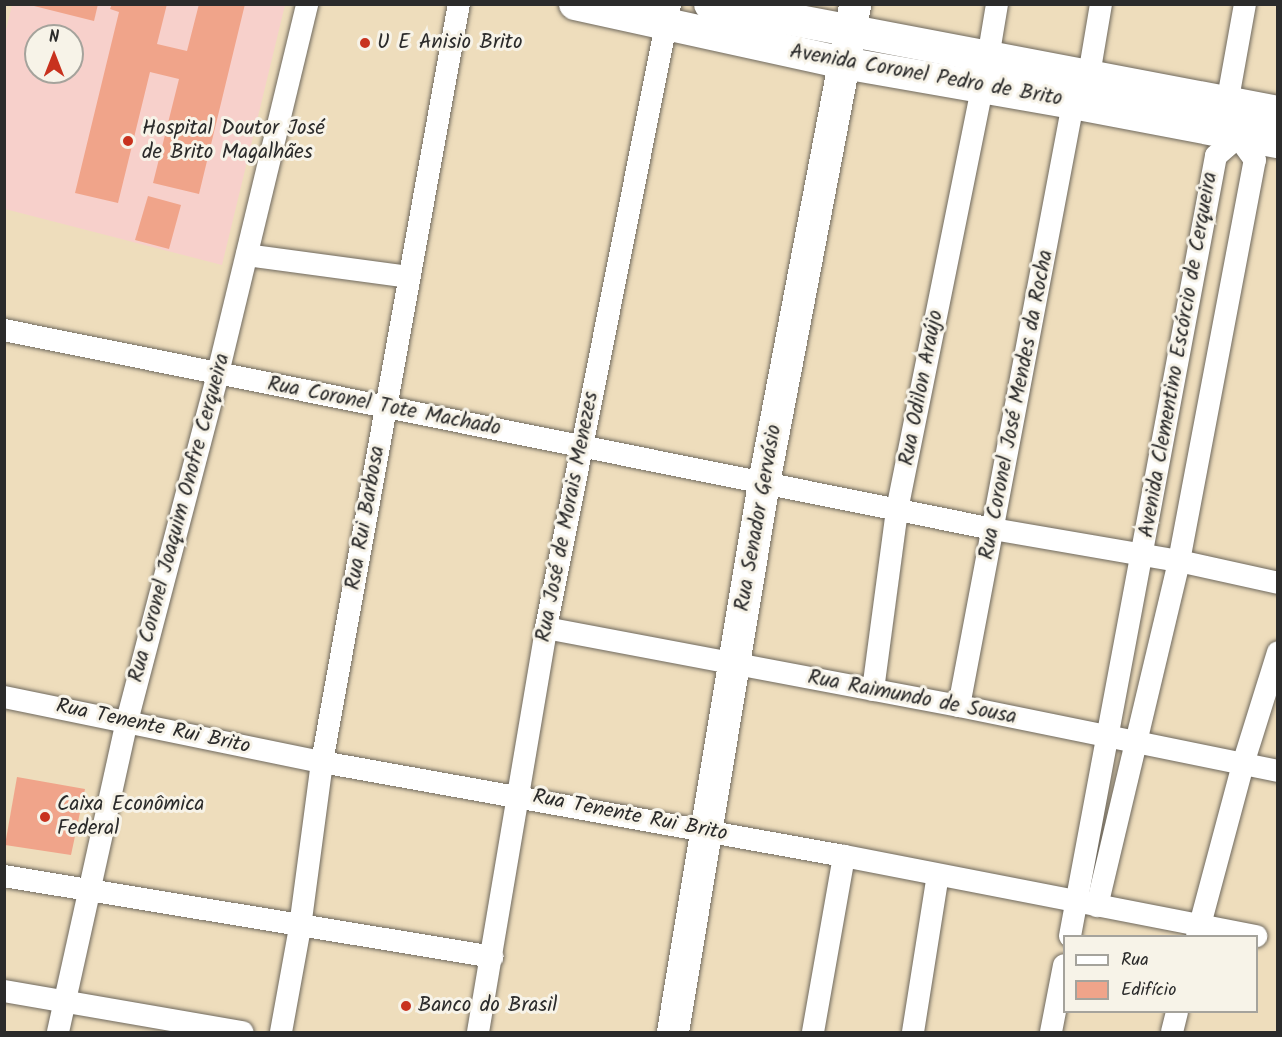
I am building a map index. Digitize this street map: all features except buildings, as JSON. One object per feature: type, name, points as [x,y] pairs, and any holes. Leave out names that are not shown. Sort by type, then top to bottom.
[{"type":"main road","name":"Avenida Coronel Pedro de Brito","points":[[575,4],[667,14],[844,63],[985,73],[1089,75],[1227,104],[1278,112]]},
{"type":"main road","name":"Avenida Coronel Pedro de Brito","points":[[710,4],[853,19],[985,73],[1073,103],[1238,137],[1278,142]]},
{"type":"main road","name":"Rua Senador Gervásio","points":[[673,1032],[764,483],[853,19]]},
{"type":"street","name":"Rua Coronel Joaquim Onofre Cerqueira","points":[[58,1032],[127,721],[218,374],[307,4]]},
{"type":"street","name":"Rua Rui Barbosa","points":[[281,1032],[300,927],[322,762],[459,4]]},
{"type":"street","name":"Rua Odilon Araújo","points":[[873,690],[897,510],[997,4]]},
{"type":"street","points":[[1089,75],[1101,4]]},
{"type":"street","points":[[1238,137],[1227,104],[1245,4]]},
{"type":"street","name":"Rua José de Morais Menezes","points":[[478,1032],[520,796],[546,628],[667,14]]},
{"type":"street","name":"Rua Coronel José Mendes da Rocha","points":[[959,706],[1073,103]]},
{"type":"street","name":"Avenida Clementino Escórcio de Cerqueira","points":[[1238,137],[1255,160],[1179,561],[1137,742],[1087,904],[1109,737],[1216,156],[1238,137]]},
{"type":"street","points":[[247,255],[409,277]]},
{"type":"street","name":"Rua Coronel Tote Machado","points":[[4,330],[897,510],[1143,557],[1179,561],[1278,583]]},
{"type":"street","name":"Rua Raimundo de Sousa","points":[[546,628],[959,706],[1278,771]]},
{"type":"street","points":[[1199,932],[1243,764],[1278,652]]},
{"type":"street","name":"Rua Tenente Rui Brito","points":[[4,697],[322,762],[844,856],[1087,904],[1199,932],[1233,935]]},
{"type":"street","points":[[813,1032],[844,856]]},
{"type":"street","points":[[913,1032],[939,875]]},
{"type":"street","points":[[4,876],[300,927],[492,957]]},
{"type":"street","points":[[1071,935],[1087,904]]},
{"type":"street","name":"Rua Tenente Rui Brito","points":[[1258,937],[1278,940]]},
{"type":"street","points":[[1051,1032],[1063,975]]},
{"type":"street","points":[[4,991],[242,1032]]},
{"type":"street","points":[[1172,1032],[1177,1013]]},
{"type":"shaded area","name":"Hospital Doutor José de Brito Magalhães","points":[[12,5],[285,5],[222,265],[5,209],[4,38]]},
{"type":"place","name":"U E Anisio Brito","points":[[365,43]]},
{"type":"place","name":"Hospital Doutor José de Brito Magalhães","points":[[128,141]]},
{"type":"place","name":"Caixa Econômica Federal","points":[[45,817]]},
{"type":"place","name":"Banco do Brasil","points":[[406,1006]]}]
